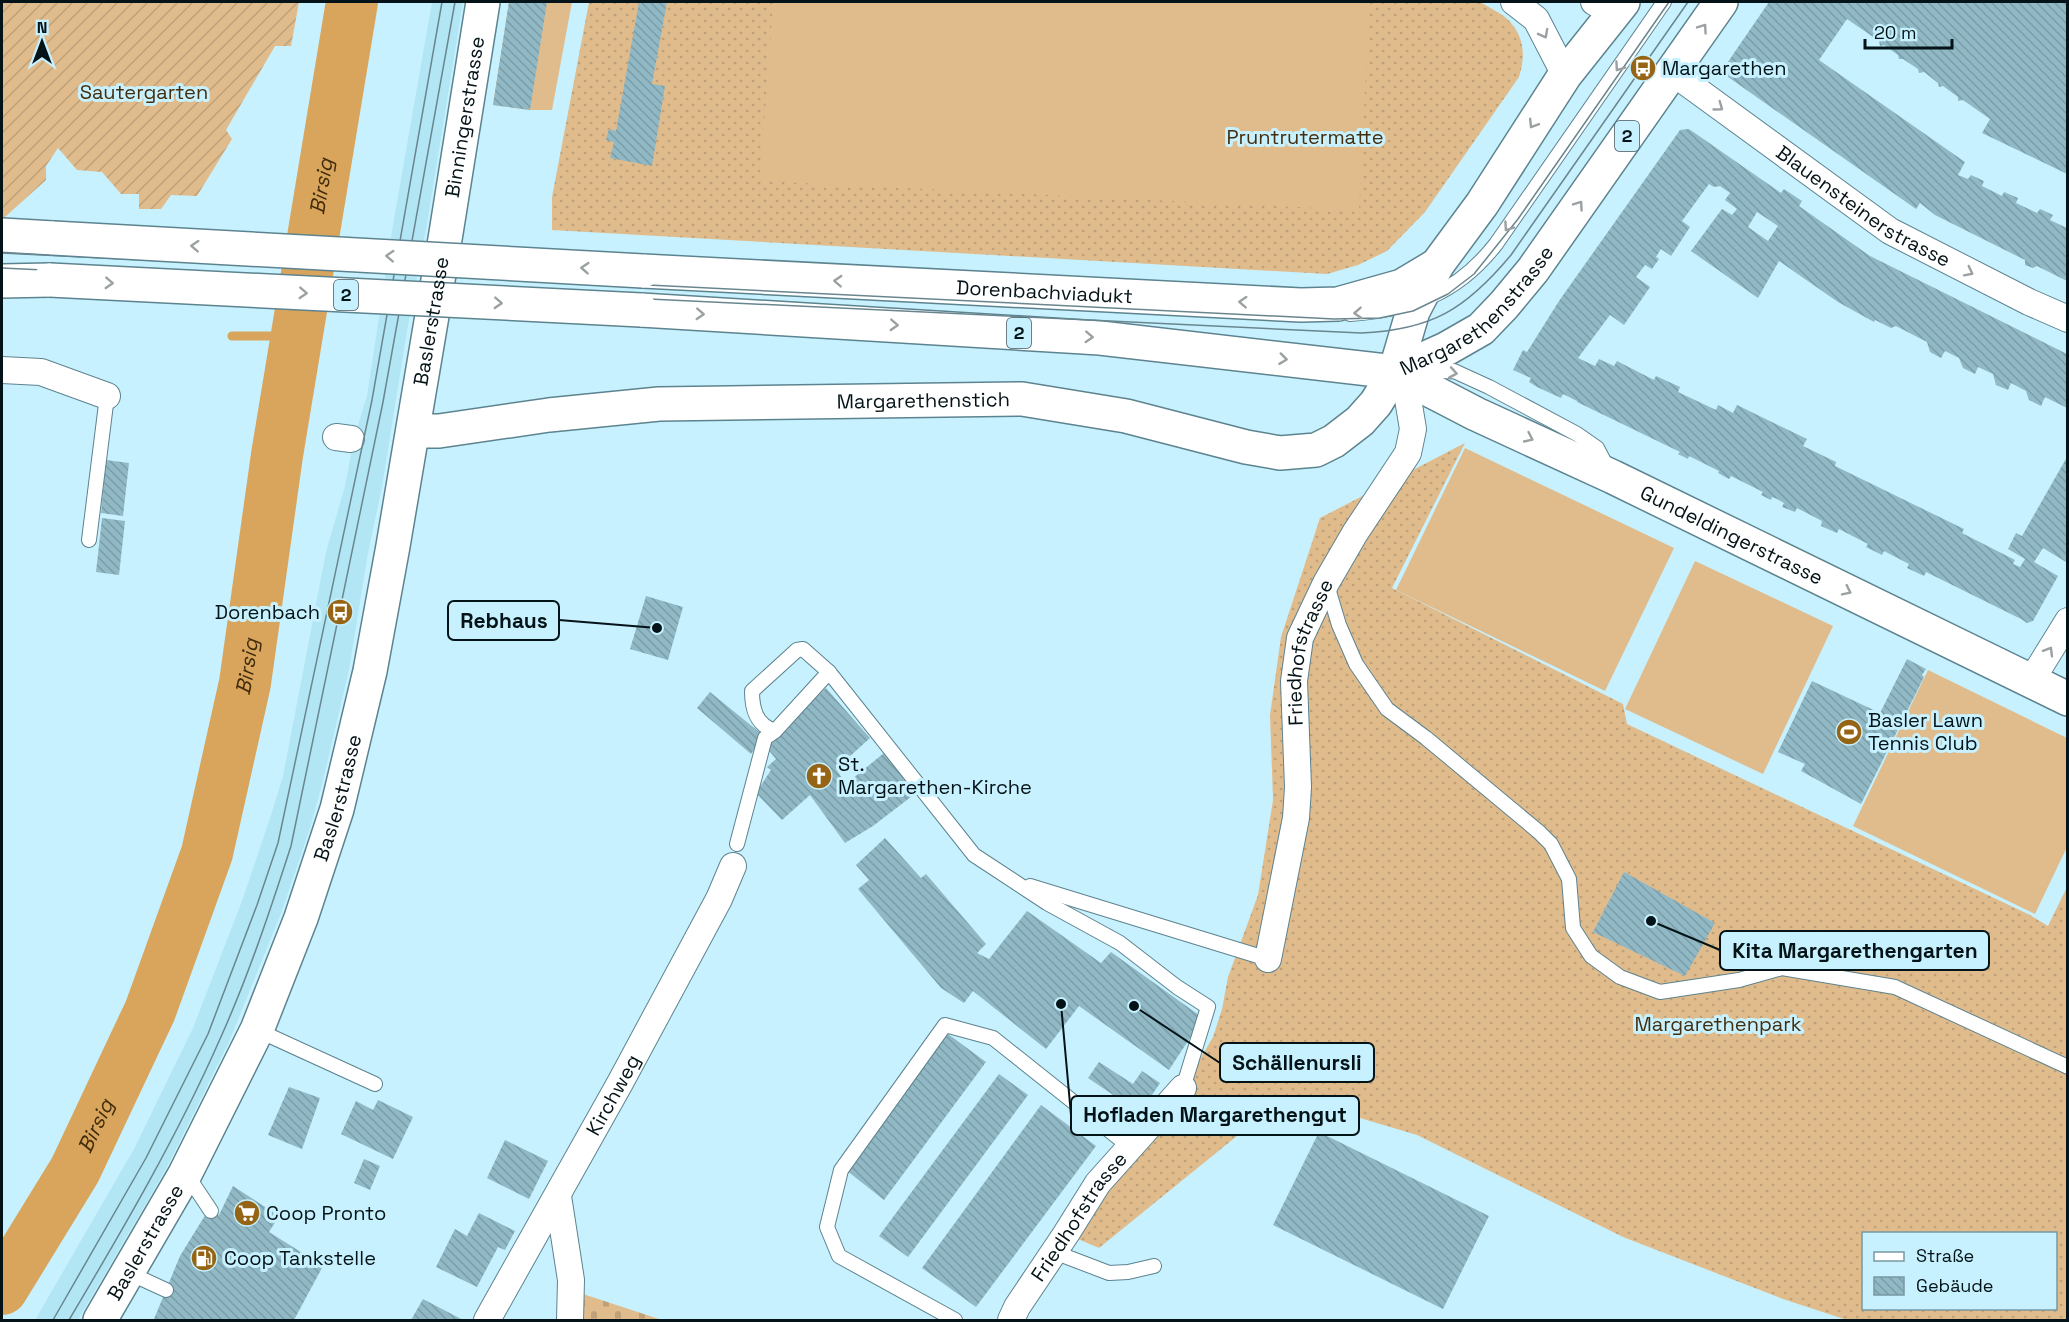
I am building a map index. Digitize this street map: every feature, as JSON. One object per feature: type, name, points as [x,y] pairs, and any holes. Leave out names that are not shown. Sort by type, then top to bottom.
[{"type":"main road","name":"Binningerstrasse","points":[[446,233],[483,2]]},
{"type":"main road","name":"Margarethenstrasse","points":[[1395,372],[1446,349],[1481,329],[1504,306],[1533,270],[1721,2]]},
{"type":"main road","name":"Margarethenstrasse","points":[[1395,372],[1416,304],[1437,265],[1482,204],[1610,5]]},
{"type":"main road","name":"Baslerstrasse","points":[[100,1320],[185,1173],[257,1030],[301,918],[337,809],[370,671],[446,233]]},
{"type":"main road","name":"2","points":[[2,235],[52,238]]},
{"type":"main road","name":"Dorenbachviadukt","points":[[52,238],[1301,305],[1338,304],[1402,286],[1437,265]]},
{"type":"main road","name":"2","points":[[2,281],[50,280],[641,310],[1100,338],[1395,372]]},
{"type":"main road","name":"Margarethenstich","points":[[413,431],[439,431],[549,415],[659,404],[1022,399],[1126,416],[1246,447],[1280,453],[1316,450],[1335,441],[1360,421],[1376,403],[1395,372]]},
{"type":"main road","name":"Gundeldingerstrasse","points":[[1395,372],[1476,414],[1613,477],[2067,699]]},
{"type":"street","points":[[1514,2],[1536,19],[1564,75]]},
{"type":"street","name":"Blauensteinerstrasse","points":[[1672,72],[1890,231],[2067,319]]},
{"type":"street","points":[[2,370],[41,372],[107,396]]},
{"type":"street","name":"Friedhofstrasse","points":[[1268,959],[1296,818],[1298,788],[1294,681],[1300,638],[1326,584],[1355,533],[1408,453],[1413,429],[1408,399],[1395,372]]},
{"type":"street","points":[[2031,681],[2067,621]]},
{"type":"street","name":"Kirchweg","points":[[488,1320],[719,899],[735,855]]},
{"type":"street","name":"Friedhofstrasse","points":[[1011,1320],[1017,1307],[1098,1183],[1183,1088]]},
{"type":"street","points":[[558,1196],[571,1280],[570,1320]]},
{"type":"lane","points":[[1301,305],[1319,311],[1349,314],[1380,312],[1416,304],[1440,293],[1464,277],[1488,253],[1664,2]]},
{"type":"lane","points":[[2,249],[52,238]]},
{"type":"lane","points":[[2,269],[24,270],[50,280]]},
{"type":"lane","points":[[89,540],[107,396]]},
{"type":"lane","points":[[1326,584],[1339,625],[1356,664],[1387,709],[1435,745],[1551,844],[1569,879],[1574,928],[1591,956],[1620,977],[1660,992],[1739,980],[1782,968],[1895,987],[2067,1067]]},
{"type":"lane","points":[[775,731],[763,726],[754,712],[752,691],[797,650],[803,649],[829,672],[974,855],[1014,881],[1268,959]]},
{"type":"lane","points":[[735,855],[765,738],[775,731],[829,672]]},
{"type":"lane","name":"Friedhofstrasse","points":[[1014,881],[1047,903],[1120,943],[1208,1007],[1183,1088]]},
{"type":"lane","points":[[955,1320],[839,1256],[827,1227],[841,1170],[945,1024],[993,1038],[1130,1147]]},
{"type":"lane","points":[[257,1030],[375,1084]]},
{"type":"lane","points":[[185,1173],[211,1210]]},
{"type":"lane","points":[[1054,1252],[1109,1273],[1128,1272],[1154,1266]]},
{"type":"lane","points":[[129,1273],[166,1290]]},
{"type":"shaded area","points":[[432,2],[463,2],[427,224],[349,670],[310,828],[282,911],[229,1042],[166,1169],[78,1320],[35,1320],[134,1149],[193,1028],[242,901],[283,776],[326,552],[345,486],[355,434],[367,396],[393,225]]},
{"type":"green space","name":"Sautergarten","points":[[2,2],[299,2],[291,46],[275,46],[226,130],[232,139],[197,196],[171,195],[161,209],[139,209],[139,194],[121,194],[102,172],[77,170],[58,148],[46,166],[46,180],[5,217],[2,217]]},
{"type":"green space","points":[[509,2],[572,2],[552,110],[530,110],[493,105]]},
{"type":"green space","name":"Pruntrutermatte","points":[[589,2],[1480,2],[1501,14],[1516,29],[1523,56],[1519,77],[1425,212],[1387,251],[1358,265],[1327,274],[552,230],[552,197]]},
{"type":"green space","points":[[773,2],[1358,2],[1369,9],[1359,210],[760,181]]},
{"type":"green space","name":"Margarethenpark","points":[[1465,443],[1392,588],[1623,704],[1627,724],[2030,915],[2048,926],[2067,887],[2067,1320],[1847,1320],[1783,1299],[1623,1237],[1417,1135],[1286,1096],[1099,1248],[1066,1234],[1183,1088],[1213,1037],[1222,1009],[1228,977],[1258,895],[1273,800],[1270,715],[1281,637],[1320,518]]},
{"type":"green space","points":[[1465,448],[1674,548],[1605,691],[1396,590]]},
{"type":"green space","points":[[1695,561],[1833,626],[1763,774],[1625,709]]},
{"type":"green space","points":[[1928,670],[2067,738],[2067,847],[2035,914],[1853,826]]},
{"type":"green space","points":[[580,1293],[662,1320],[580,1320]]},
{"type":"building","points":[[509,2],[547,2],[530,110],[493,105]]},
{"type":"building","points":[[639,2],[667,2],[652,84],[665,86],[652,166],[610,158],[614,142],[606,140],[609,129],[616,131]]},
{"type":"building","points":[[1769,2],[2067,2],[2067,174],[1982,133],[1990,119],[1963,100],[1958,101],[1958,97],[1943,86],[1939,87],[1938,83],[1924,72],[1919,73],[1918,69],[1903,59],[1899,59],[1898,55],[1884,45],[1880,46],[1879,41],[1847,19],[1819,60],[1965,162],[1958,175],[1968,179],[1971,175],[1984,181],[1982,186],[2002,196],[2004,192],[2018,198],[2016,203],[2037,213],[2040,209],[2053,215],[2050,220],[2067,228],[2067,281],[2037,266],[2033,268],[2025,265],[2025,260],[1935,215],[1920,203],[1916,209],[1721,72]]},
{"type":"building","points":[[1689,129],[1781,193],[1784,189],[1802,201],[1799,206],[1870,256],[2067,354],[2067,408],[2045,397],[2041,406],[2029,400],[2026,391],[2011,383],[2008,390],[1996,385],[1993,374],[1978,367],[1975,374],[1963,368],[1959,358],[1945,351],[1941,358],[1930,352],[1927,342],[1896,326],[1891,328],[1875,320],[1874,322],[1838,302],[1779,261],[1758,298],[1691,251],[1722,209],[1732,215],[1737,209],[1725,200],[1730,193],[1720,186],[1714,187],[1709,184],[1682,221],[1690,227],[1671,256],[1661,249],[1656,257],[1659,259],[1652,269],[1645,265],[1636,277],[1650,287],[1624,325],[1610,315],[1578,358],[1595,366],[1599,359],[1614,366],[1617,361],[1654,380],[1656,376],[1680,387],[1678,392],[1716,410],[1718,405],[1733,413],[1737,405],[1807,439],[1803,446],[1836,462],[1835,466],[1964,529],[1962,533],[2015,560],[2013,564],[2020,567],[2025,559],[2008,549],[2016,533],[2022,536],[2067,457],[2067,559],[2066,562],[2043,548],[2034,562],[2058,576],[2033,621],[2027,623],[1926,572],[1924,576],[1907,568],[1909,564],[1884,551],[1882,555],[1866,547],[1868,544],[1839,529],[1837,533],[1821,526],[1822,521],[1797,508],[1795,512],[1782,507],[1784,503],[1777,499],[1772,497],[1771,500],[1761,495],[1763,492],[1731,476],[1729,479],[1718,473],[1719,471],[1689,456],[1688,459],[1678,454],[1680,452],[1563,394],[1561,398],[1537,387],[1529,382],[1531,378],[1513,370],[1523,350],[1527,352],[1559,301],[1680,130]],"holes":[[[1757,212],[1778,226],[1768,241],[1748,227]]]},
{"type":"building","points":[[106,460],[129,463],[123,516],[101,513]]},
{"type":"building","points":[[102,518],[125,521],[119,575],[96,572]]},
{"type":"building","points":[[646,596],[683,607],[668,660],[630,649]]},
{"type":"building","points":[[1907,659],[1926,669],[1922,675],[1924,677],[1861,804],[1801,771],[1805,764],[1778,752],[1812,681],[1880,713]]},
{"type":"building","points":[[826,688],[870,738],[836,769],[846,784],[884,753],[916,793],[873,826],[845,843],[810,795],[782,820],[756,793],[771,770],[767,767],[776,759],[765,746]]},
{"type":"building","points":[[710,692],[764,736],[751,754],[697,708]]},
{"type":"building","points":[[885,838],[921,878],[926,874],[986,944],[977,953],[989,959],[1027,911],[1101,963],[1111,952],[1203,1018],[1169,1070],[1079,1006],[1046,1049],[973,991],[964,1003],[941,988],[858,889],[869,880],[856,865]]},
{"type":"building","points":[[1624,872],[1715,923],[1685,976],[1593,932]]},
{"type":"building","points":[[948,1034],[986,1062],[884,1200],[846,1170]]},
{"type":"building","points":[[1099,1062],[1133,1084],[1142,1071],[1160,1083],[1140,1113],[1088,1078]]},
{"type":"building","points":[[999,1074],[1028,1095],[908,1257],[879,1236]]},
{"type":"building","points":[[289,1087],[320,1098],[302,1149],[268,1135]]},
{"type":"building","points":[[378,1100],[413,1117],[393,1159],[341,1134],[356,1101],[373,1110]]},
{"type":"building","points":[[1041,1105],[1096,1146],[976,1307],[922,1268]]},
{"type":"building","points":[[1319,1132],[1489,1216],[1443,1309],[1273,1225]]},
{"type":"building","points":[[505,1140],[548,1161],[529,1199],[487,1178]]},
{"type":"building","points":[[364,1159],[380,1166],[370,1190],[354,1183]]},
{"type":"building","points":[[233,1186],[279,1216],[269,1232],[323,1266],[294,1320],[154,1319],[180,1256],[209,1209],[219,1215]]},
{"type":"building","points":[[479,1213],[515,1231],[505,1250],[498,1247],[477,1287],[436,1267],[455,1229],[467,1236]]},
{"type":"building","points":[[423,1299],[463,1320],[411,1320]]},
{"type":"waterway","name":"Birsig","points":[[2,1289],[75,1170],[150,1011],[207,853],[245,683],[277,455],[352,2]]},
{"type":"waterway","name":"Dorenbach","points":[[232,336],[297,336]]},
{"type":"tram line","points":[[53,1320],[146,1158],[208,1034],[278,843],[372,400],[442,2]]},
{"type":"tram line","points":[[69,1320],[149,1182],[203,1075],[249,968],[291,846],[383,402],[455,2]]},
{"type":"tram line","points":[[2,253],[1334,319],[1380,318],[1413,311],[1448,294],[1474,274],[1518,219],[1669,2]]},
{"type":"tram line","points":[[2,268],[1361,333],[1386,331],[1408,327],[1446,313],[1479,290],[1495,274],[1511,255],[1688,2]]},
{"type":"place","name":"Margarethen","points":[[1643,68]]},
{"type":"place","name":"Dorenbach","points":[[340,612]]},
{"type":"place","name":"Rebhaus","points":[[657,628]]},
{"type":"place","name":"Basler Lawn Tennis Club","points":[[1849,732]]},
{"type":"place","name":"St. Margarethen-Kirche","points":[[819,776]]},
{"type":"place","name":"Kita Margarethengarten","points":[[1651,921]]},
{"type":"place","name":"Hofladen Margarethengut","points":[[1061,1004]]},
{"type":"place","name":"Schällenursli","points":[[1134,1006]]},
{"type":"place","name":"Coop Pronto","points":[[247,1213]]},
{"type":"place","name":"Coop Tankstelle","points":[[204,1258]]}]
